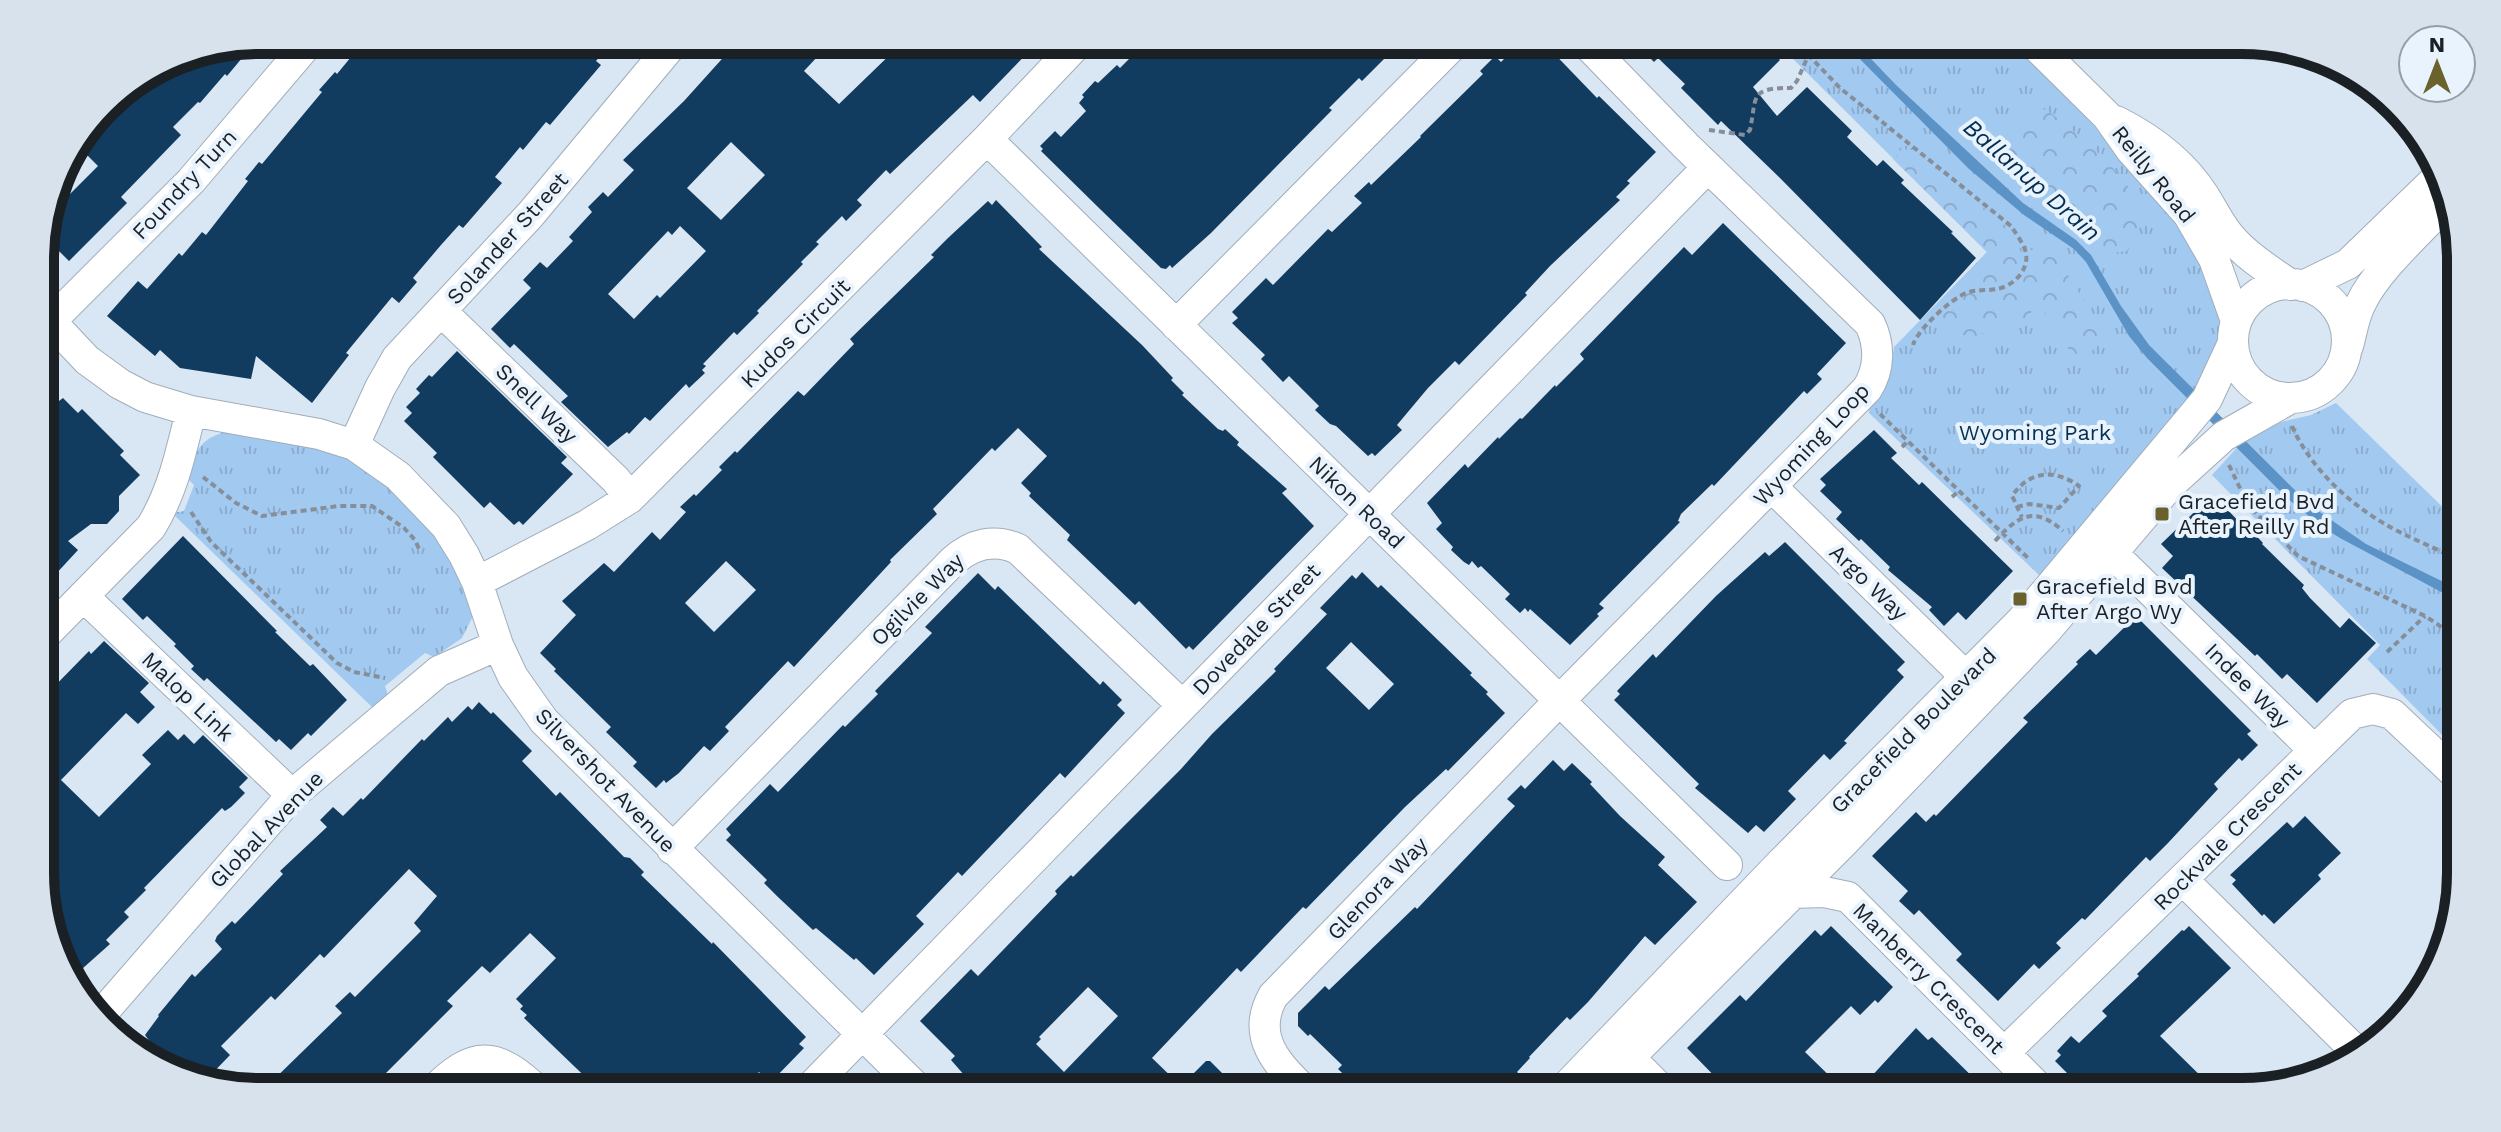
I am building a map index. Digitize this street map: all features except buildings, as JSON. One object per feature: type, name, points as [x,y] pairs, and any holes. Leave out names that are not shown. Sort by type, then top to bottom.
[{"type":"street","name":"Foundry Turn","points":[[54,309],[191,181],[299,54]]},
{"type":"street","name":"Solander Street","points":[[354,445],[397,358],[531,214],[664,54]]},
{"type":"street","name":"Kudos Circuit","points":[[477,582],[587,525],[630,498],[1068,54]]},
{"type":"street","points":[[1176,325],[1444,54]]},
{"type":"street","name":"Wyoming Loop","points":[[1560,700],[1867,389],[1876,369],[1877,345],[1873,329],[1864,317],[1708,167],[1597,54]]},
{"type":"street","name":"Reilly Road","points":[[2044,54],[2107,116],[2131,150],[2175,196],[2202,235],[2228,293],[2234,332]]},
{"type":"street","name":"Reilly Road","points":[[2107,116],[2151,140],[2179,164],[2237,244],[2297,285]]},
{"type":"street","name":"Nikon Road","points":[[987,139],[1727,865]]},
{"type":"street","name":"Dovedale Street","points":[[820,1078],[1708,167]]},
{"type":"street","points":[[2432,183],[2348,264],[2297,285],[2271,287],[2256,295],[2244,307],[2234,332],[2233,354],[2250,383],[2290,408],[2329,383],[2340,370],[2366,293],[2441,209]]},
{"type":"street","points":[[2297,285],[2320,293],[2333,304],[2343,319],[2346,350]]},
{"type":"street","name":"Snell Way","points":[[441,311],[616,480],[630,498]]},
{"type":"street","name":"Silvershot Avenue","points":[[54,325],[87,360],[120,384],[145,397],[191,411],[319,434],[354,445],[398,476],[446,526],[464,555],[513,677],[544,721],[907,1078]]},
{"type":"street","name":"Gracefield Boulevard","points":[[1575,1078],[1780,864],[2022,620],[2207,399],[2234,332]]},
{"type":"street","name":"Gracefield Boulevard","points":[[1609,1078],[1845,841],[2046,631],[2170,485],[2213,444],[2242,424],[2290,408]]},
{"type":"street","points":[[54,626],[151,527],[164,506],[173,482],[191,411]]},
{"type":"street","name":"Argo Way","points":[[1772,487],[1967,678]]},
{"type":"street","name":"Ogilvie Way","points":[[672,849],[931,583],[971,547],[1004,544],[1026,555],[1182,705]]},
{"type":"street","name":"Indee Way","points":[[2112,553],[2314,750]]},
{"type":"street","name":"Malop Link","points":[[83,596],[292,795]]},
{"type":"street","name":"Global Avenue","points":[[106,1009],[292,795],[439,671],[498,645]]},
{"type":"street","name":"Glenora Way","points":[[1293,1078],[1265,1042],[1264,1021],[1273,996],[1560,700]]},
{"type":"street","name":"Rockvale Crescent","points":[[2004,1053],[2352,714],[2365,710],[2382,711],[2401,721],[2447,765]]},
{"type":"street","name":"Manberry Crescent","points":[[1845,841],[1844,880],[1848,897],[2029,1078]]},
{"type":"street","points":[[1736,911],[1727,865],[1755,868],[1780,864]]},
{"type":"street","points":[[2183,880],[2351,1046]]},
{"type":"street","name":"Manberry Crescent","points":[[1791,893],[1824,892],[1848,897]]},
{"type":"street","points":[[1629,1057],[1650,1078]]},
{"type":"street","points":[[446,1078],[479,1060],[505,1064],[522,1078]]},
{"type":"path","points":[[1700,133],[1704,130],[1745,135],[1750,130],[1752,106],[1762,91],[1791,88],[1809,55],[1840,88],[2011,226],[2026,250],[2024,268],[2016,280],[2000,288],[1971,291],[1960,297],[1934,318],[1913,345]]},
{"type":"path","points":[[2290,408],[2305,453],[2348,498],[2391,528],[2447,555]]},
{"type":"path","points":[[1878,411],[2030,560]]},
{"type":"path","points":[[1902,447],[1908,441]]},
{"type":"path","points":[[2227,459],[2248,505],[2298,556],[2425,616],[2447,633]]},
{"type":"path","points":[[2017,507],[2029,504],[2059,508],[2079,486],[2056,474],[2042,473],[2019,487],[2012,496],[2017,507],[2022,517]]},
{"type":"path","points":[[203,477],[252,513],[272,516],[339,506],[372,506],[404,528],[420,551]]},
{"type":"path","points":[[1952,497],[1959,491]]},
{"type":"path","points":[[191,512],[211,542],[337,663],[354,672],[385,678]]},
{"type":"path","points":[[1995,541],[2022,517],[2042,517],[2063,531]]},
{"type":"path","points":[[2387,652],[2425,616]]},
{"type":"green space","name":"Wyoming Park","points":[[1788,54],[2024,54],[2170,203],[2202,261],[2222,321],[2221,345],[2214,373],[2040,576],[1869,413],[1869,402],[1890,373],[1894,347],[1987,252]]},
{"type":"green space","points":[[2044,109],[2089,144],[2133,193],[2144,224],[2127,251],[2112,253],[2073,219],[2058,215],[2038,196],[2006,176],[2007,154],[2013,135],[2025,120]]},
{"type":"green space","points":[[1902,149],[1912,150],[2010,229],[2021,252],[2042,250],[2062,265],[2104,334],[2096,347],[2086,356],[2068,349],[2056,319],[2034,307],[2026,321],[1996,327],[1977,336],[1962,335],[1947,327],[1934,325],[1951,290],[1987,252],[1893,159]]},
{"type":"green space","points":[[2336,403],[2447,511],[2447,740],[2367,659],[2380,645],[2212,475],[2244,440],[2268,425],[2311,415]]},
{"type":"green space","points":[[226,432],[287,440],[332,452],[361,465],[392,488],[435,534],[459,569],[473,616],[462,638],[434,657],[425,653],[385,686],[388,695],[373,708],[172,513],[184,511],[194,485],[186,477],[199,448],[210,438]]},
{"type":"shaded area","points":[[1855,54],[1866,54],[2023,203],[2076,240],[2091,255],[2121,306],[2149,345],[2311,506],[2366,544],[2447,584],[2447,595],[2340,538],[2287,498],[2147,358],[2129,336],[2086,262],[2074,249],[2024,215],[1969,169]]},
{"type":"place","name":"Gracefield Bvd After Reilly Rd","points":[[2162,514]]},
{"type":"place","name":"Gracefield Bvd After Argo Wy","points":[[2020,599]]},
{"type":"water label","name":"Ballanup Drain","points":[[2032,180]]}]
